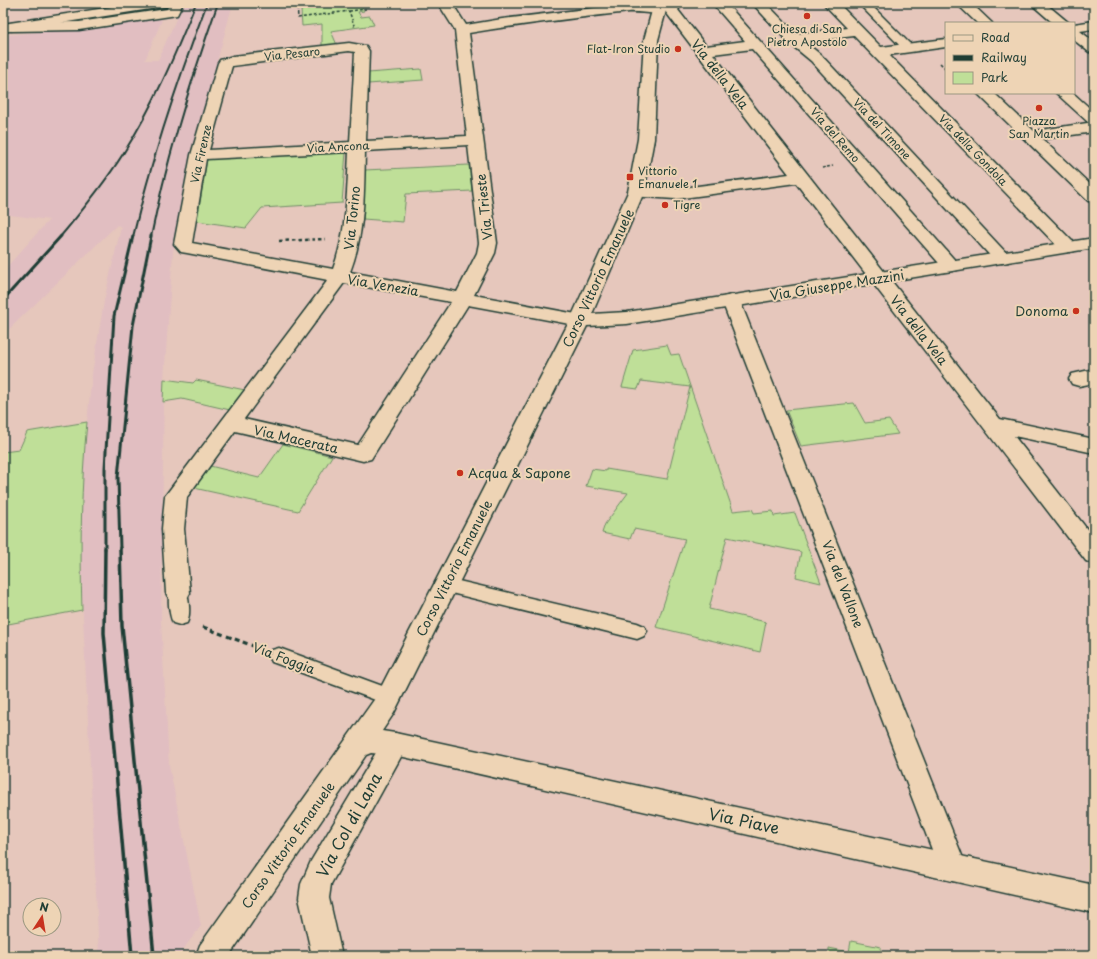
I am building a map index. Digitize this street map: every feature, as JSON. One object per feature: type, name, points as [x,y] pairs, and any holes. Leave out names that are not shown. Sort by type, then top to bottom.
[{"type":"street","name":"Via Trieste","points":[[363,454],[463,299],[486,253],[488,242],[462,30],[445,3]]},
{"type":"street","name":"Via del Remo","points":[[719,3],[755,44],[784,62],[859,162],[950,266]]},
{"type":"street","name":"Via del Timone","points":[[759,3],[793,39],[816,58],[1002,258]]},
{"type":"street","name":"Via della Gondola","points":[[830,3],[1068,247]]},
{"type":"street","points":[[963,3],[984,22]]},
{"type":"street","points":[[1037,3],[1061,22]]},
{"type":"street","points":[[148,5],[172,5],[172,12],[79,26],[7,28],[148,5]]},
{"type":"street","points":[[462,30],[502,23],[636,7],[667,6]]},
{"type":"street","name":"Corso Vittorio Emanuele","points":[[211,956],[387,701],[580,320],[636,192],[646,139],[651,40],[655,28],[667,6]]},
{"type":"street","name":"Via della Vela","points":[[667,6],[1094,555]]},
{"type":"street","name":"Via della Vela","points":[[655,28],[668,24],[676,24],[685,28]]},
{"type":"street","points":[[1075,28],[1094,25]]},
{"type":"street","points":[[793,39],[858,31]]},
{"type":"street","points":[[1075,34],[1094,49]]},
{"type":"street","points":[[702,51],[755,44]]},
{"type":"street","points":[[878,52],[940,44],[945,53]]},
{"type":"street","name":"Via Pesaro","points":[[227,62],[349,47],[358,48]]},
{"type":"street","name":"Via Torino","points":[[178,593],[173,529],[176,496],[339,277],[347,259],[352,240],[358,146],[362,51],[358,48]]},
{"type":"street","points":[[784,62],[816,58]]},
{"type":"street","name":"Via Firenze","points":[[187,248],[183,244],[199,155],[223,66],[227,62]]},
{"type":"street","points":[[986,94],[1094,197]]},
{"type":"street","points":[[1065,94],[1094,120]]},
{"type":"street","points":[[1030,136],[1094,127]]},
{"type":"street","name":"Via Ancona","points":[[199,155],[476,140]]},
{"type":"street","points":[[636,192],[675,194],[798,174]]},
{"type":"street","name":"Via Giuseppe Mazzini","points":[[580,320],[627,318],[1094,243]]},
{"type":"street","name":"Via Venezia","points":[[187,248],[580,320]]},
{"type":"street","name":"Via del Vallone","points":[[731,302],[953,868]]},
{"type":"street","name":"Via Macerata","points":[[230,424],[363,454]]},
{"type":"street","points":[[993,425],[1094,446]]},
{"type":"street","points":[[387,701],[384,724],[386,734],[395,744]]},
{"type":"street","name":"Via Piave","points":[[358,745],[371,742],[395,744],[1094,899]]},
{"type":"street","name":"Via Col di Lana","points":[[327,956],[314,898],[316,884],[321,871],[395,744]]},
{"type":"lane","points":[[863,3],[908,48]]},
{"type":"lane","points":[[446,585],[637,631]]},
{"type":"lane","points":[[178,593],[180,618]]},
{"type":"lane","name":"Via Foggia","points":[[279,656],[387,701]]},
{"type":"path","points":[[297,3],[298,18],[366,8]]},
{"type":"path","points":[[349,11],[356,29]]},
{"type":"path","points":[[798,174],[859,162]]},
{"type":"path","name":"Via Foggia","points":[[180,618],[279,656]]},
{"type":"shaded area","points":[[187,3],[233,3],[191,157],[173,252],[164,379],[161,621],[169,765],[201,926],[178,956],[99,956],[80,552],[82,471],[92,374],[104,301],[121,227],[117,225],[3,335],[3,271],[49,220],[3,214],[3,55],[9,35],[73,29],[164,15],[145,60],[158,60],[180,10]]},
{"type":"green space","points":[[344,3],[360,3],[364,11],[358,12],[361,17],[370,16],[374,25],[331,31],[337,45],[322,47],[322,24],[302,26],[301,10]]},
{"type":"green space","points":[[421,69],[423,80],[368,84],[368,73]]},
{"type":"green space","points":[[346,152],[342,203],[262,208],[246,228],[197,221],[207,159]]},
{"type":"green space","points":[[469,165],[472,191],[406,194],[403,222],[363,219],[365,170]]},
{"type":"green space","points":[[667,345],[671,355],[679,354],[733,511],[752,509],[754,513],[773,511],[774,516],[795,513],[821,583],[796,577],[801,552],[727,537],[709,609],[766,622],[760,652],[656,627],[685,539],[634,529],[630,539],[602,533],[605,524],[628,493],[586,486],[592,469],[606,471],[606,469],[667,479],[690,387],[641,381],[638,389],[622,387],[633,350]]},
{"type":"green space","points":[[164,379],[193,383],[196,380],[245,390],[230,410],[182,399],[163,402]]},
{"type":"green space","points":[[854,403],[865,423],[889,420],[898,434],[801,446],[786,410]]},
{"type":"green space","points":[[87,422],[83,469],[81,563],[82,610],[3,625],[3,452],[19,450],[27,432]]},
{"type":"green space","points":[[283,444],[332,456],[298,511],[194,488],[210,466],[259,478]]},
{"type":"green space","points":[[851,941],[881,947],[881,956],[829,956],[829,948],[849,952]]},
{"type":"railway","points":[[60,237],[101,187],[134,136],[163,80],[196,3]]},
{"type":"railway","points":[[133,237],[148,178],[166,119],[207,3]]},
{"type":"railway","points":[[151,237],[164,178],[180,119],[218,3]]},
{"type":"railway","points":[[3,300],[61,236]]},
{"type":"railway","points":[[105,548],[105,468],[114,316],[133,236]]},
{"type":"railway","points":[[120,549],[118,477],[133,326],[151,236]]},
{"type":"railway","points":[[105,548],[104,633],[132,956]]},
{"type":"railway","points":[[120,548],[122,626],[154,956]]},
{"type":"place","name":"Chiesa di San Pietro Apostolo","points":[[807,16]]},
{"type":"place","name":"Flat-Iron Studio","points":[[678,49]]},
{"type":"place","name":"Piazza San Martin","points":[[1039,108]]},
{"type":"place","name":"Vittorio Emanuele 1","points":[[630,177]]},
{"type":"place","name":"Tigre","points":[[665,205]]},
{"type":"place","name":"Donoma","points":[[1076,311]]},
{"type":"place","name":"Acqua & Sapone","points":[[460,473]]}]
